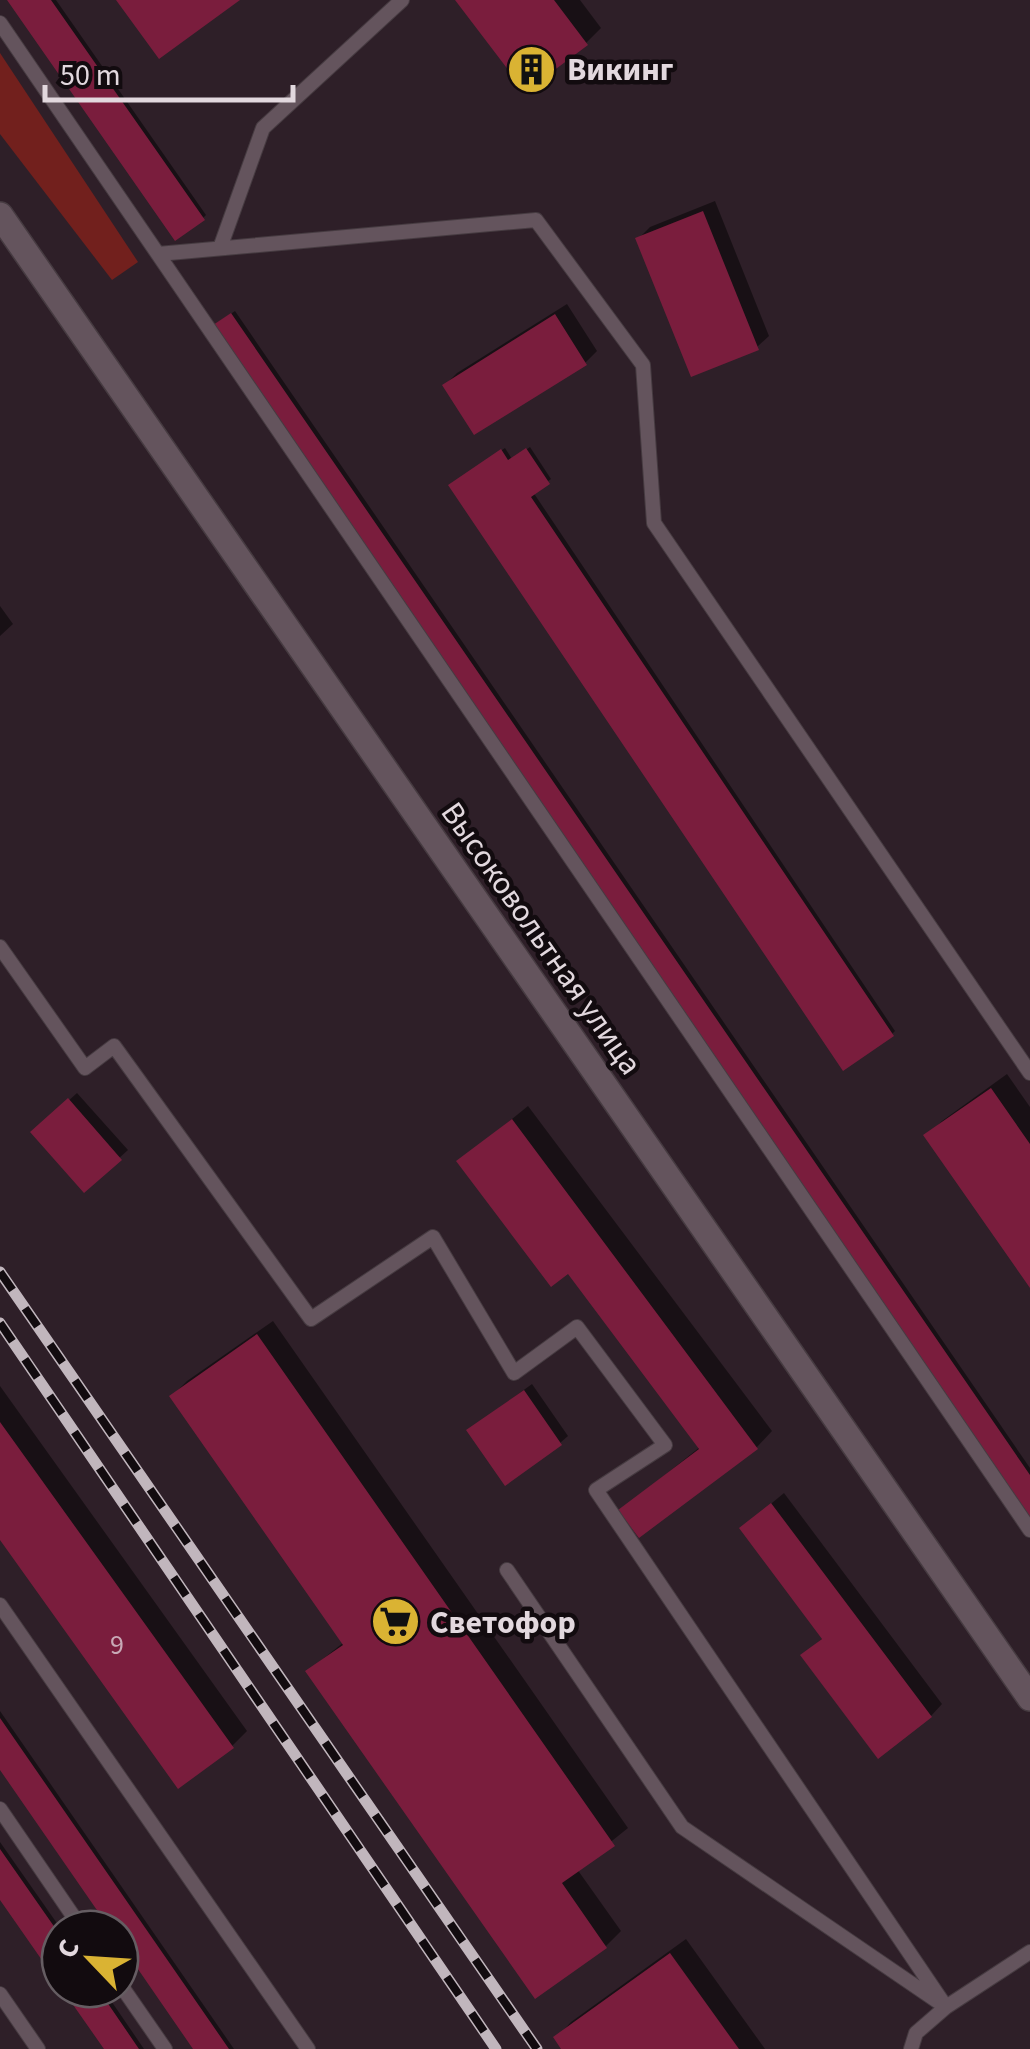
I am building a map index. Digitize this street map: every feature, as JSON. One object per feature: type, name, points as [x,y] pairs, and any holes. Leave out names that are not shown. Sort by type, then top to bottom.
[{"type":"street","name":"Высоковольтная улица","points":[[0,214],[1030,1698]]},
{"type":"lane","points":[[220,248],[263,128],[402,0]]},
{"type":"lane","points":[[0,23],[1030,1530]]},
{"type":"lane","points":[[158,254],[536,220],[643,365],[654,523],[1030,1073]]},
{"type":"lane","points":[[0,947],[85,1068],[114,1046],[311,1319],[433,1237],[514,1373],[577,1328],[664,1445],[596,1490],[946,2008]]},
{"type":"lane","points":[[507,1570],[682,1827],[946,2008]]},
{"type":"lane","points":[[0,1606],[308,2049]]},
{"type":"lane","points":[[0,1810],[68,1909]]},
{"type":"lane","points":[[911,2049],[916,2033],[946,2008],[1030,1952]]},
{"type":"lane","points":[[0,1994],[38,2049]]},
{"type":"lane","points":[[137,2009],[165,2049]]},
{"type":"shaded area","points":[[0,53],[138,262],[112,280],[0,134]]},
{"type":"building","points":[[7,0],[51,0],[205,220],[175,241]]},
{"type":"building","points":[[116,0],[240,0],[159,59]]},
{"type":"building","name":"Викинг","points":[[455,0],[554,0],[588,45],[525,92]]},
{"type":"building","points":[[703,211],[759,350],[691,377],[635,238]]},
{"type":"building","points":[[231,313],[1030,1475],[1030,1533],[204,331]]},
{"type":"building","points":[[555,314],[587,365],[474,435],[442,385]]},
{"type":"building","points":[[526,448],[550,484],[531,497],[894,1036],[843,1071],[448,485],[501,449],[508,460]]},
{"type":"building","points":[[991,1088],[1030,1144],[1030,1288],[923,1135]]},
{"type":"building","points":[[68,1098],[122,1160],[84,1193],[30,1132]]},
{"type":"building","points":[[512,1119],[758,1449],[639,1538],[618,1510],[699,1449],[568,1274],[551,1287],[456,1161]]},
{"type":"building","points":[[257,1334],[615,1846],[562,1883],[607,1948],[535,1999],[305,1671],[343,1645],[169,1396]]},
{"type":"building","points":[[524,1390],[562,1445],[505,1486],[466,1430]]},
{"type":"building","points":[[0,1422],[234,1748],[178,1789],[0,1540]]},
{"type":"building","points":[[771,1503],[932,1717],[878,1759],[800,1655],[822,1639],[739,1528]]},
{"type":"building","points":[[0,1718],[132,1909],[96,1909],[0,1770]]},
{"type":"building","points":[[0,1849],[42,1909],[40,1957],[0,1900]]},
{"type":"building","points":[[140,1920],[229,2049],[193,2049],[140,1972]]},
{"type":"building","points":[[670,1953],[739,2049],[561,2049],[553,2037]]},
{"type":"building","points":[[76,2009],[112,2009],[139,2049],[104,2049]]},
{"type":"railway","points":[[0,1272],[537,2049]]},
{"type":"railway","points":[[0,1323],[496,2049]]},
{"type":"place","name":"Викинг","points":[[532,69]]},
{"type":"place","name":"Светофор","points":[[395,1622]]}]
